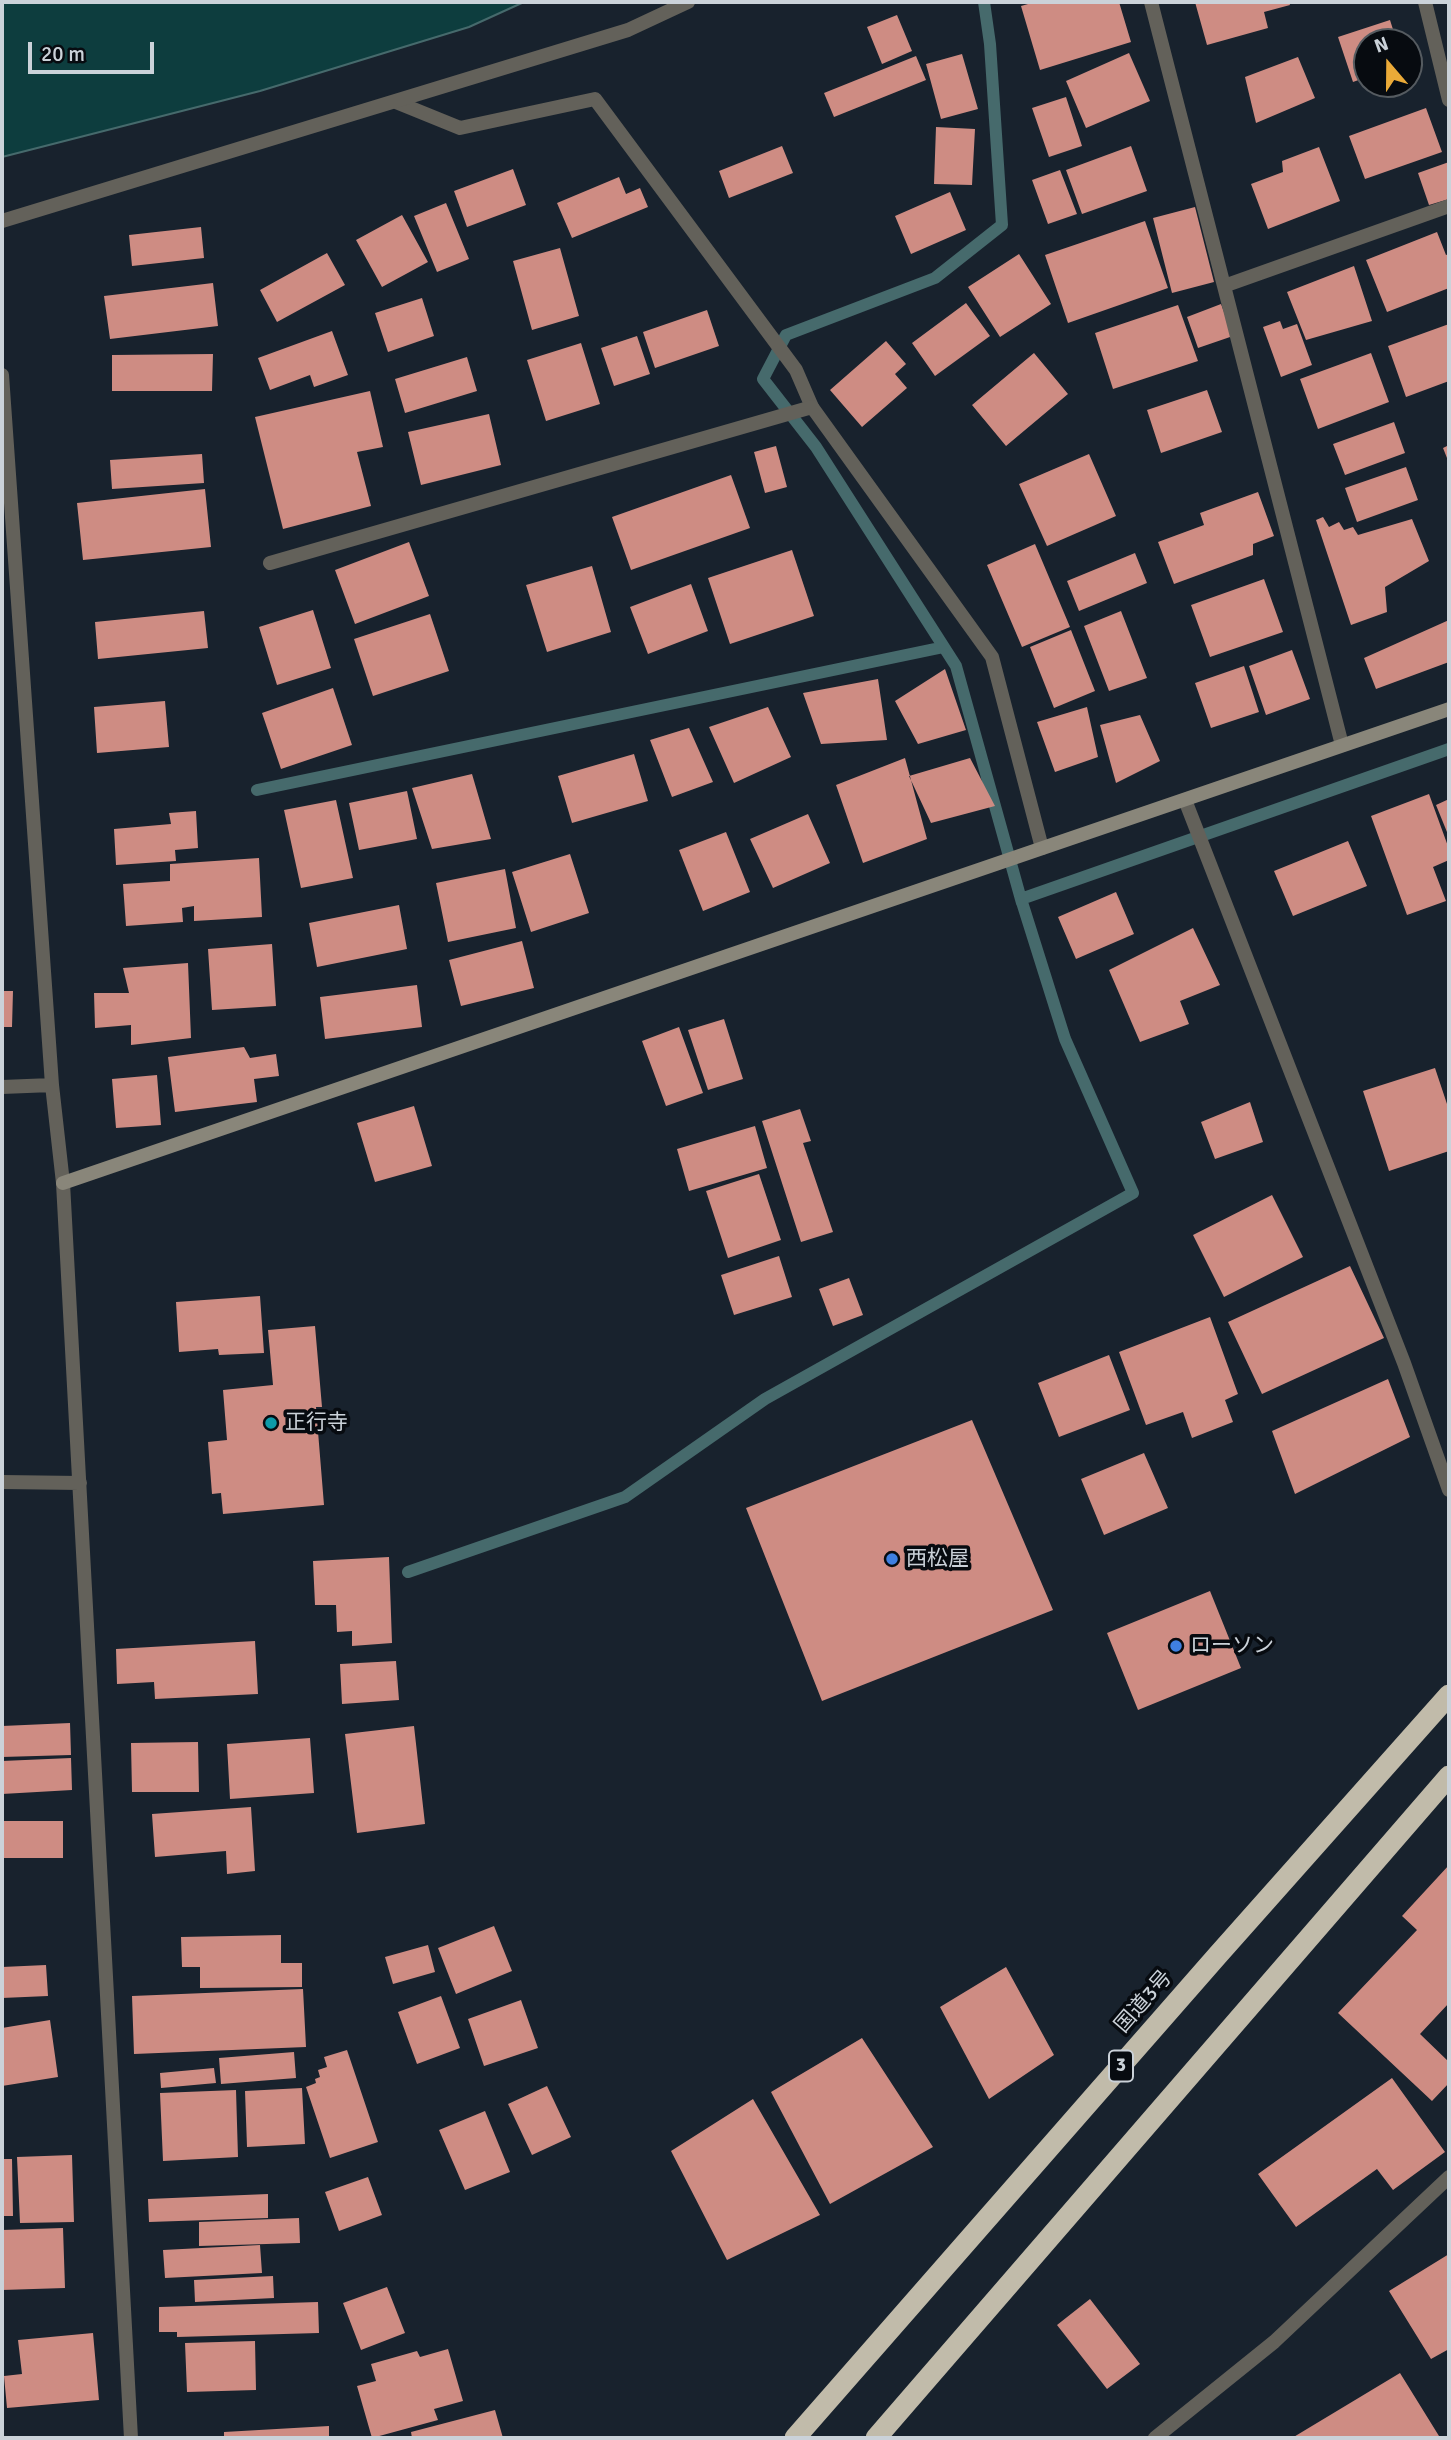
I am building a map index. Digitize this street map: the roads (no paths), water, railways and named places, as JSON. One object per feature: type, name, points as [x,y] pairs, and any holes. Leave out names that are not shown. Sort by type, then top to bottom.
[{"type":"highway","name":"国道3号","points":[[795,2438],[1449,1695]]},
{"type":"highway","points":[[876,2438],[1449,1776]]},
{"type":"street","points":[[2,221],[628,30],[688,2]]},
{"type":"street","points":[[1151,2],[1342,745]]},
{"type":"street","points":[[1425,2],[1449,100]]},
{"type":"street","points":[[396,102],[460,128],[595,99],[796,370],[812,407],[992,657],[1042,848]]},
{"type":"street","points":[[1224,286],[1449,206]]},
{"type":"street","points":[[2,375],[52,1085],[63,1183],[131,2438]]},
{"type":"street","points":[[270,563],[812,407]]},
{"type":"street","points":[[63,1183],[1449,709]]},
{"type":"street","points":[[1185,800],[1404,1363],[1449,1490]]},
{"type":"street","points":[[2,1087],[52,1085]]},
{"type":"street","points":[[2,1482],[80,1483]]},
{"type":"street","points":[[1155,2438],[1274,2342],[1449,2177]]},
{"type":"waterway","points":[[984,2],[990,44],[1002,225],[935,278],[786,335],[763,379],[816,447],[956,666],[1022,903]]},
{"type":"waterway","points":[[257,790],[944,647]]},
{"type":"waterway","points":[[408,1572],[625,1497],[765,1399],[1133,1193],[1065,1039],[1021,899],[1449,749]]},
{"type":"place","name":"正行寺","points":[[271,1423]]},
{"type":"place","name":"西松屋","points":[[892,1559]]},
{"type":"place","name":"ローソン","points":[[1176,1646]]}]
